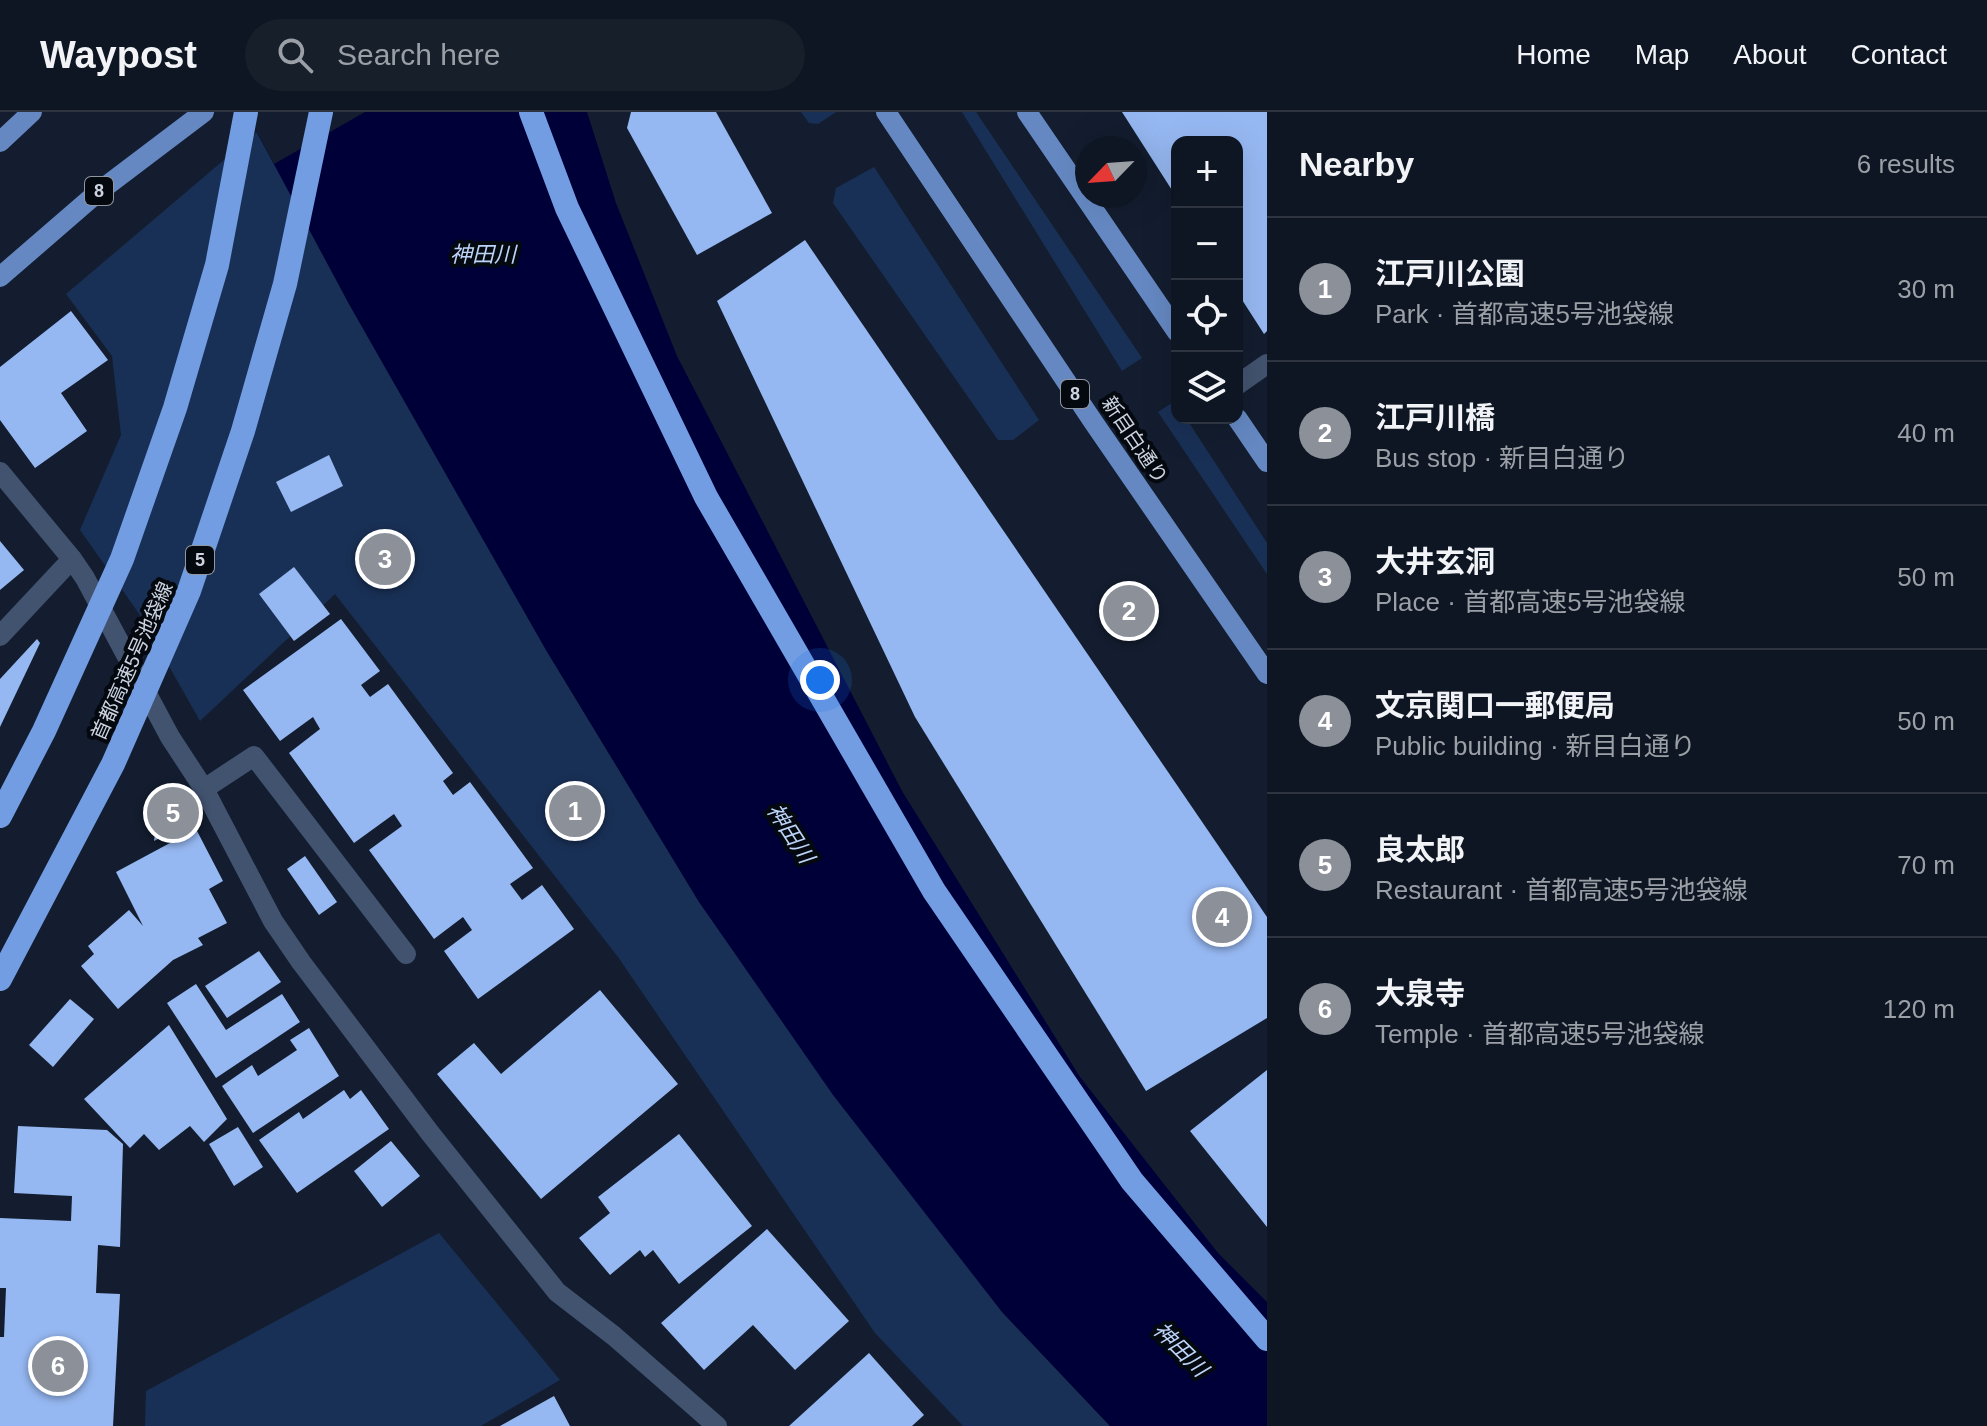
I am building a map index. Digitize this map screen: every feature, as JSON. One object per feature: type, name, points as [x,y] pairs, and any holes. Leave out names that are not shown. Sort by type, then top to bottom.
[{"type":"highway","points":[[0,816],[44,731],[122,559],[170,423],[217,265],[246,112]]},
{"type":"highway","name":"首都高速5号池袋線","points":[[0,979],[113,764],[189,591],[243,431],[281,299],[321,112]]},
{"type":"highway","points":[[531,112],[567,208],[706,497],[934,891],[1132,1181],[1267,1339]]},
{"type":"main road","points":[[0,142],[32,112]]},
{"type":"main road","name":"8","points":[[0,277],[97,193],[204,112]]},
{"type":"main road","name":"新目白通り","points":[[886,112],[1267,674]]},
{"type":"main road","points":[[1027,112],[1171,323]]},
{"type":"main road","points":[[1241,424],[1267,462]]},
{"type":"street","points":[[1243,381],[1267,364]]},
{"type":"street","points":[[0,472],[72,559],[170,737],[204,789],[273,921],[301,962],[430,1133],[557,1292],[614,1336],[717,1426]]},
{"type":"street","points":[[0,636],[72,559]]},
{"type":"street","points":[[204,789],[254,756],[406,954]]},
{"type":"shaded area","points":[[801,112],[836,112],[818,124],[809,123]]},
{"type":"shaded area","points":[[962,112],[976,112],[1142,358],[1122,371]]},
{"type":"shaded area","points":[[257,132],[349,304],[546,650],[699,902],[1002,1312],[1110,1426],[963,1426],[875,1333],[618,957],[335,594],[200,721],[140,615],[80,530],[121,435],[112,356],[66,294]]},
{"type":"shaded area","points":[[874,167],[1039,420],[1013,440],[998,440],[833,203],[836,188]]},
{"type":"shaded area","points":[[1171,404],[1171,424],[1190,424],[1267,543],[1267,574],[1158,412]]},
{"type":"shaded area","points":[[439,1233],[560,1380],[481,1426],[145,1426],[146,1391]]},
{"type":"water","name":"神田川","points":[[246,112],[587,112],[616,203],[677,356],[902,791],[1080,1077],[1218,1253],[1267,1302],[1267,1426],[1110,1426],[1002,1312],[833,1095],[699,902],[546,650],[349,304]]},
{"type":"pier","points":[[246,112],[365,112],[274,164]]},
{"type":"building","points":[[631,112],[716,112],[772,213],[697,255],[627,128]]},
{"type":"building","points":[[1122,112],[1267,112],[1267,331],[1264,334],[1243,301],[1243,136],[1171,136],[1171,189],[1147,151],[1147,136],[1137,136]]},
{"type":"building","points":[[805,240],[1267,917],[1267,1018],[1146,1091],[915,717],[717,301]]},
{"type":"building","points":[[71,311],[108,360],[61,393],[87,431],[35,468],[0,420],[0,367]]},
{"type":"building","points":[[329,455],[343,486],[291,512],[276,482]]},
{"type":"building","points":[[0,541],[24,570],[0,590]]},
{"type":"building","points":[[294,567],[330,614],[294,641],[259,594]]},
{"type":"building","points":[[341,619],[380,671],[361,685],[370,697],[388,684],[453,773],[443,781],[453,795],[470,782],[533,868],[510,884],[522,900],[542,885],[574,929],[478,999],[444,951],[472,930],[463,917],[434,939],[369,850],[402,826],[394,814],[354,843],[289,753],[320,729],[313,717],[280,741],[243,690]]},
{"type":"building","points":[[37,639],[40,643],[0,727],[0,679]]},
{"type":"building","points":[[176,797],[191,822],[154,841],[158,807]]},
{"type":"building","points":[[196,829],[223,881],[209,889],[227,923],[198,938],[203,945],[173,960],[118,1009],[81,966],[94,954],[88,946],[129,910],[143,926],[116,872]]},
{"type":"building","points":[[305,856],[337,902],[319,915],[287,869]]},
{"type":"building","points":[[259,951],[281,982],[227,1018],[205,986]]},
{"type":"building","points":[[196,984],[226,1030],[282,994],[300,1022],[216,1078],[167,1003]]},
{"type":"building","points":[[600,990],[678,1084],[541,1199],[437,1074],[474,1043],[501,1074]]},
{"type":"building","points":[[70,999],[94,1019],[53,1067],[29,1045]]},
{"type":"building","points":[[169,1025],[227,1119],[204,1142],[190,1126],[159,1150],[144,1134],[130,1148],[84,1099]]},
{"type":"building","points":[[309,1028],[339,1076],[253,1133],[222,1086],[252,1065],[258,1076],[297,1050],[290,1040]]},
{"type":"building","points":[[1267,1070],[1267,1227],[1190,1131]]},
{"type":"building","points":[[344,1090],[350,1099],[361,1090],[389,1129],[297,1193],[259,1140],[299,1112],[303,1119]]},
{"type":"building","points":[[18,1126],[107,1130],[123,1144],[120,1247],[98,1245],[96,1293],[120,1294],[113,1426],[0,1426],[0,1337],[4,1337],[6,1288],[0,1288],[0,1218],[71,1221],[72,1196],[14,1193]]},
{"type":"building","points":[[238,1127],[263,1167],[234,1186],[209,1144]]},
{"type":"building","points":[[679,1134],[752,1226],[679,1284],[653,1250],[645,1257],[640,1250],[610,1275],[579,1238],[610,1213],[598,1197]]},
{"type":"building","points":[[391,1141],[420,1176],[382,1207],[354,1171]]},
{"type":"building","points":[[767,1229],[849,1321],[795,1370],[753,1325],[704,1370],[661,1323]]},
{"type":"building","points":[[869,1353],[924,1415],[912,1426],[789,1426]]},
{"type":"building","points":[[554,1396],[570,1426],[500,1426]]},
{"type":"place","name":"大井玄洞","points":[[385,559]]},
{"type":"place","name":"江戸川橋","points":[[1129,611]]},
{"type":"place","name":"江戸川公園","points":[[575,811]]},
{"type":"place","name":"良太郎","points":[[173,813]]},
{"type":"place","name":"文京関口一郵便局","points":[[1222,917]]},
{"type":"place","name":"大泉寺","points":[[58,1366]]}]
